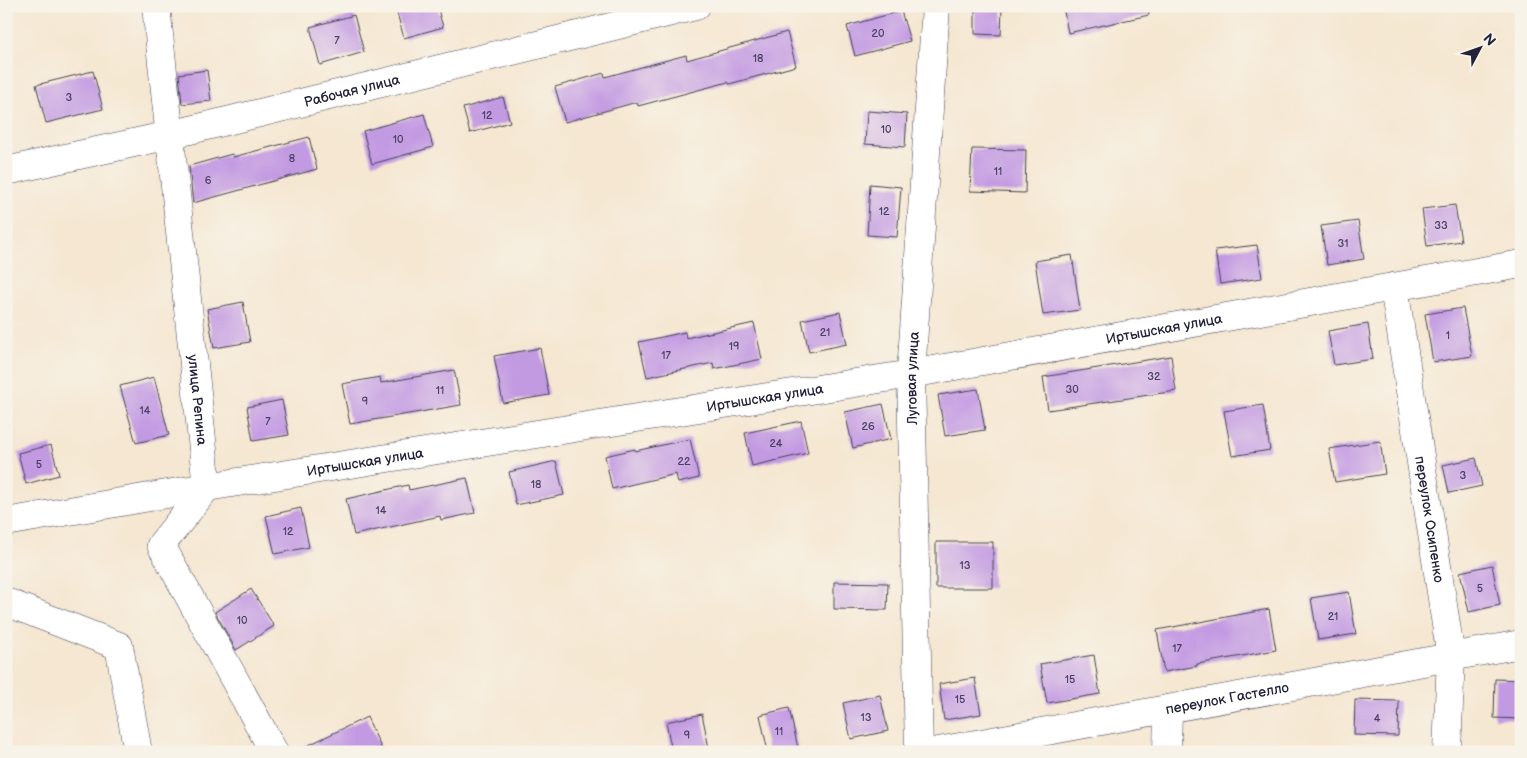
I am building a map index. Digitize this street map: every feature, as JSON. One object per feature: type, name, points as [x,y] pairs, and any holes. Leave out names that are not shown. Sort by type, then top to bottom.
[{"type":"street","name":"улица Репина","points":[[156,6],[207,487]]},
{"type":"street","name":"Рабочая улица","points":[[6,171],[170,135],[696,6]]},
{"type":"street","name":"Луговая улица","points":[[919,752],[911,374],[936,6]]},
{"type":"street","name":"Иртышская улица","points":[[6,522],[207,487],[911,374],[1521,264]]},
{"type":"street","name":"переулок Осипенко","points":[[1394,287],[1451,657],[1447,752]]},
{"type":"street","points":[[207,487],[161,545],[274,752]]},
{"type":"street","points":[[6,602],[119,646],[138,752]]},
{"type":"street","name":"переулок Гастелло","points":[[933,752],[1521,644]]},
{"type":"street","points":[[1167,752],[1168,709]]},
{"type":"building","points":[[395,6],[437,6],[443,27],[404,38]]},
{"type":"building","points":[[975,6],[1002,6],[1001,35],[975,34]]},
{"type":"building","points":[[1063,6],[1148,6],[1149,15],[1068,33]]},
{"type":"building","points":[[901,11],[910,41],[855,56],[847,26]]},
{"type":"building","points":[[354,15],[364,52],[320,65],[310,27]]},
{"type":"building","points":[[787,32],[796,66],[638,106],[637,102],[565,122],[555,87],[604,73],[605,77],[686,55],[687,60]]},
{"type":"building","points":[[207,70],[211,101],[182,104],[179,74]]},
{"type":"building","points":[[93,71],[103,109],[46,123],[36,85]]},
{"type":"building","points":[[503,97],[510,122],[470,133],[463,108]]},
{"type":"building","points":[[867,111],[907,114],[905,147],[865,144]]},
{"type":"building","points":[[424,114],[433,147],[372,164],[363,131]]},
{"type":"building","points":[[309,137],[317,169],[193,203],[189,166],[232,154],[233,157]]},
{"type":"building","points":[[972,149],[1026,150],[1025,193],[970,191]]},
{"type":"building","points":[[870,184],[901,187],[897,237],[867,235]]},
{"type":"building","points":[[1455,205],[1461,241],[1427,246],[1422,209]]},
{"type":"building","points":[[1358,221],[1364,259],[1327,265],[1321,226]]},
{"type":"building","points":[[1257,245],[1262,278],[1220,284],[1215,250]]},
{"type":"building","points":[[1072,255],[1080,310],[1043,315],[1035,261]]},
{"type":"building","points":[[243,302],[250,342],[214,348],[207,309]]},
{"type":"building","points":[[1463,308],[1472,356],[1433,362],[1425,314]]},
{"type":"building","points":[[840,312],[847,344],[809,352],[802,320]]},
{"type":"building","points":[[754,323],[762,359],[714,369],[713,363],[647,377],[639,342],[685,332],[686,338]]},
{"type":"building","points":[[1368,324],[1373,359],[1334,365],[1328,331]]},
{"type":"building","points":[[540,348],[549,395],[503,403],[494,356]]},
{"type":"building","points":[[1171,356],[1176,391],[1048,410],[1043,377]]},
{"type":"building","points":[[454,370],[461,405],[350,424],[342,384],[380,377],[381,383]]},
{"type":"building","points":[[154,377],[169,435],[136,443],[120,386]]},
{"type":"building","points":[[978,389],[985,430],[945,436],[938,395]]},
{"type":"building","points":[[282,400],[289,435],[253,441],[247,407]]},
{"type":"building","points":[[883,404],[891,439],[853,448],[845,412]]},
{"type":"building","points":[[1263,405],[1270,450],[1232,456],[1224,411]]},
{"type":"building","points":[[801,421],[808,453],[752,466],[745,433]]},
{"type":"building","points":[[690,439],[699,478],[678,483],[676,474],[612,489],[605,456]]},
{"type":"building","points":[[1380,441],[1385,474],[1335,482],[1329,449]]},
{"type":"building","points":[[51,445],[59,475],[26,484],[18,453]]},
{"type":"building","points":[[1476,458],[1482,486],[1449,493],[1443,465]]},
{"type":"building","points":[[556,461],[564,495],[516,505],[509,472]]},
{"type":"building","points":[[467,478],[475,513],[441,520],[440,516],[354,535],[346,499],[408,485],[409,490]]},
{"type":"building","points":[[301,508],[309,547],[275,554],[266,516]]},
{"type":"building","points":[[936,542],[993,542],[993,588],[936,588]]},
{"type":"building","points":[[1492,565],[1500,605],[1469,612],[1460,572]]},
{"type":"building","points":[[834,582],[888,583],[887,610],[834,609]]},
{"type":"building","points":[[251,589],[274,626],[236,650],[215,612]]},
{"type":"building","points":[[1349,592],[1356,634],[1318,640],[1311,598]]},
{"type":"building","points":[[1269,609],[1276,650],[1164,672],[1157,630]]},
{"type":"building","points":[[1094,655],[1100,694],[1047,703],[1040,664]]},
{"type":"building","points":[[975,678],[981,714],[944,720],[939,684]]},
{"type":"building","points":[[1495,679],[1521,680],[1521,719],[1494,718]]},
{"type":"building","points":[[880,695],[888,731],[851,739],[843,703]]},
{"type":"building","points":[[1355,700],[1399,701],[1398,736],[1354,735]]},
{"type":"building","points":[[789,708],[798,748],[781,752],[768,752],[760,715]]},
{"type":"building","points":[[702,714],[709,748],[691,752],[672,752],[666,722]]},
{"type":"building","points":[[367,717],[383,752],[294,752]]}]
